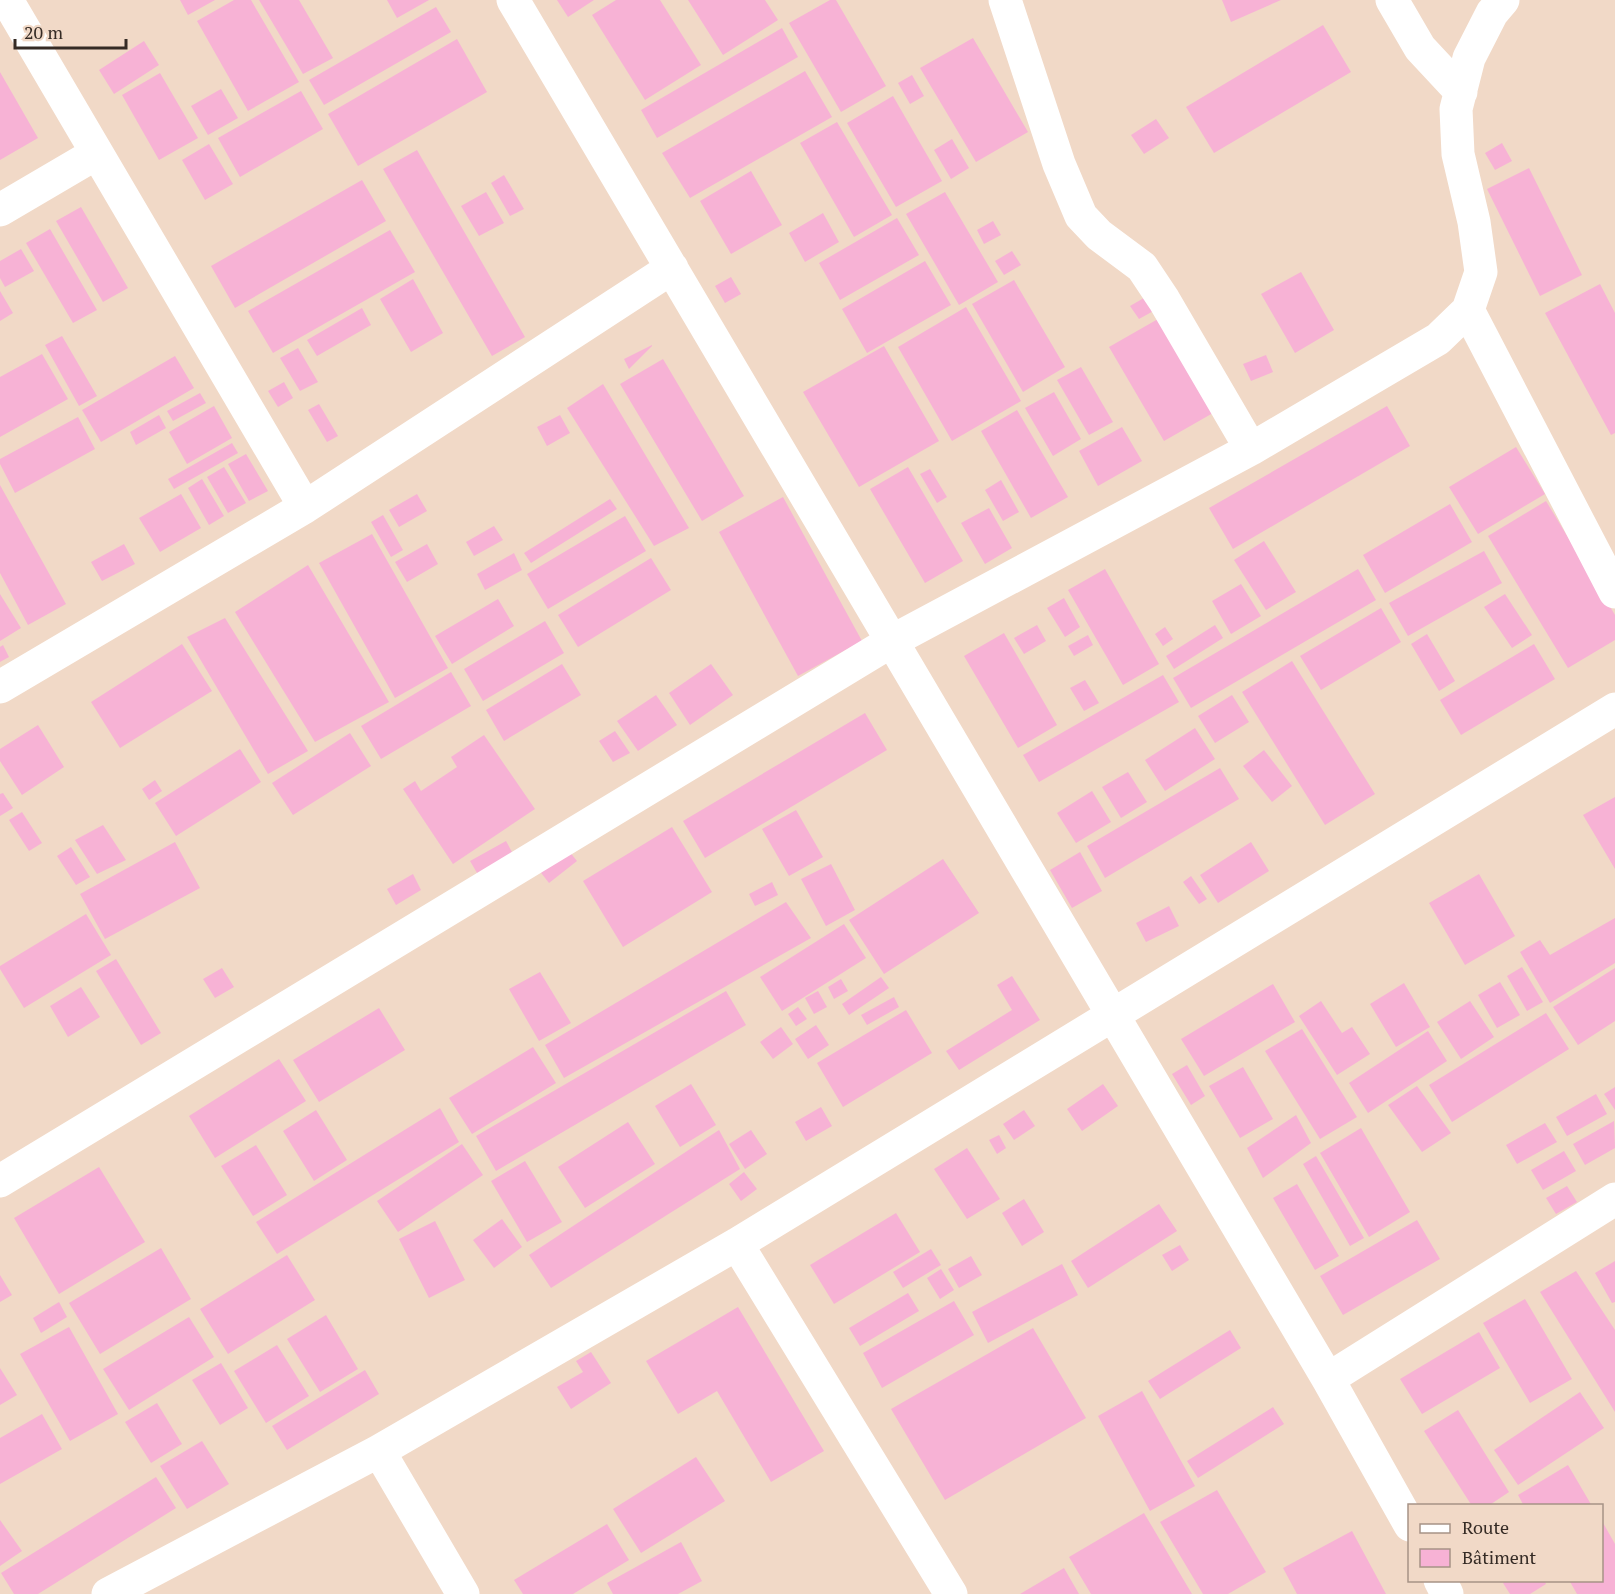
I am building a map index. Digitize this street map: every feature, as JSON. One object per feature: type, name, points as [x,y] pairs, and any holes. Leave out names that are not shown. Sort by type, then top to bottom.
[{"type":"street","points":[[7,0],[304,507]]},
{"type":"street","points":[[513,0],[1328,1379],[1408,1522]]},
{"type":"street","points":[[1005,0],[1059,164],[1081,216],[1099,235],[1142,267],[1164,300],[1251,449]]},
{"type":"street","points":[[1392,0],[1420,48],[1461,92]]},
{"type":"street","points":[[0,1181],[892,641],[1251,449],[1438,339],[1468,310],[1481,272],[1474,222],[1458,154],[1456,109],[1469,58],[1492,13],[1503,0]]},
{"type":"street","points":[[0,210],[97,153]]},
{"type":"street","points":[[0,687],[304,507],[672,268]]},
{"type":"street","points":[[1468,310],[1615,592]]},
{"type":"street","points":[[108,1594],[379,1451],[737,1244],[1615,710]]},
{"type":"street","points":[[1328,1379],[1615,1199]]},
{"type":"street","points":[[737,1244],[951,1594]]},
{"type":"street","points":[[379,1451],[464,1594]]},
{"type":"building","points":[[180,0],[215,0],[188,15]]},
{"type":"building","points":[[234,0],[251,0],[299,82],[248,111],[197,21]]},
{"type":"building","points":[[259,0],[299,0],[333,58],[303,74]]},
{"type":"building","points":[[387,0],[429,0],[397,18]]},
{"type":"building","points":[[557,0],[594,0],[568,17]]},
{"type":"building","points":[[616,0],[660,0],[701,65],[645,100],[592,15]]},
{"type":"building","points":[[688,0],[765,0],[778,20],[723,55]]},
{"type":"building","points":[[830,0],[836,0],[886,86],[841,112],[789,23]]},
{"type":"building","points":[[1222,0],[1281,0],[1231,22]]},
{"type":"building","points":[[436,7],[451,32],[324,105],[309,80]]},
{"type":"building","points":[[1323,25],[1351,72],[1214,153],[1186,107]]},
{"type":"building","points":[[782,28],[798,57],[657,138],[641,110]]},
{"type":"building","points":[[973,38],[1028,132],[976,162],[920,68]]},
{"type":"building","points":[[457,39],[487,92],[358,166],[328,114]]},
{"type":"building","points":[[144,41],[159,65],[114,94],[99,70]]},
{"type":"building","points":[[805,71],[832,117],[690,198],[662,153]]},
{"type":"building","points":[[0,72],[38,138],[0,160]]},
{"type":"building","points":[[160,73],[198,138],[159,160],[122,95]]},
{"type":"building","points":[[912,75],[924,96],[910,104],[898,83]]},
{"type":"building","points":[[221,89],[238,118],[208,135],[191,106]]},
{"type":"building","points":[[301,91],[323,129],[240,177],[218,138]]},
{"type":"building","points":[[893,96],[942,181],[896,207],[847,123]]},
{"type":"building","points":[[1156,119],[1169,138],[1144,154],[1131,135]]},
{"type":"building","points":[[837,122],[892,215],[854,237],[800,143]]},
{"type":"building","points":[[952,139],[969,168],[951,179],[934,150]]},
{"type":"building","points":[[1502,143],[1512,161],[1495,170],[1485,153]]},
{"type":"building","points":[[209,144],[233,184],[205,200],[182,160]]},
{"type":"building","points":[[417,150],[525,337],[492,356],[383,169]]},
{"type":"building","points":[[1529,168],[1582,275],[1540,296],[1487,189]]},
{"type":"building","points":[[751,171],[782,225],[731,254],[700,201]]},
{"type":"building","points":[[504,175],[524,209],[510,216],[491,183]]},
{"type":"building","points":[[362,180],[386,221],[235,308],[211,266]]},
{"type":"building","points":[[486,192],[504,223],[479,236],[461,206]]},
{"type":"building","points":[[945,192],[998,282],[959,305],[906,214]]},
{"type":"building","points":[[81,207],[128,288],[103,302],[56,221]]},
{"type":"building","points":[[823,213],[839,242],[805,262],[789,233]]},
{"type":"building","points":[[897,218],[919,255],[840,300],[819,263]]},
{"type":"building","points":[[993,221],[1001,235],[984,244],[977,230]]},
{"type":"building","points":[[50,229],[97,310],[73,323],[26,243]]},
{"type":"building","points":[[390,230],[415,272],[273,353],[248,311]]},
{"type":"building","points":[[21,249],[34,271],[5,287],[0,278],[0,261]]},
{"type":"building","points":[[1012,251],[1021,265],[1004,275],[995,261]]},
{"type":"building","points":[[925,261],[951,305],[867,353],[842,309]]},
{"type":"building","points":[[1301,272],[1334,330],[1295,353],[1261,294]]},
{"type":"building","points":[[731,277],[741,294],[725,303],[715,286]]},
{"type":"building","points":[[413,279],[443,333],[411,352],[380,299]]},
{"type":"building","points":[[1014,280],[1065,367],[1023,392],[972,304]]},
{"type":"building","points":[[1600,284],[1615,313],[1615,433],[1611,435],[1545,313]]},
{"type":"building","points":[[0,291],[13,313],[0,321]]},
{"type":"building","points":[[1149,295],[1157,309],[1139,319],[1130,306]]},
{"type":"building","points":[[966,307],[1021,401],[952,441],[898,347]]},
{"type":"building","points":[[362,308],[371,325],[317,356],[307,340]]},
{"type":"building","points":[[1158,319],[1213,413],[1164,441],[1109,347]]},
{"type":"building","points":[[62,336],[97,396],[79,406],[45,345]]},
{"type":"building","points":[[652,346],[629,369],[624,359]]},
{"type":"building","points":[[884,346],[939,441],[859,487],[803,392]]},
{"type":"building","points":[[298,348],[318,382],[300,391],[280,358]]},
{"type":"building","points":[[42,354],[68,399],[0,437],[0,377]]},
{"type":"building","points":[[1266,355],[1273,372],[1251,381],[1243,364]]},
{"type":"building","points":[[175,356],[194,388],[101,442],[82,410]]},
{"type":"building","points":[[663,359],[744,496],[702,521],[620,384]]},
{"type":"building","points":[[1081,367],[1113,422],[1089,435],[1057,380]]},
{"type":"building","points":[[284,382],[293,398],[278,407],[268,391]]},
{"type":"building","points":[[603,384],[689,528],[654,546],[567,408]]},
{"type":"building","points":[[1054,392],[1081,439],[1053,456],[1025,408]]},
{"type":"building","points":[[200,393],[206,403],[173,421],[167,411]]},
{"type":"building","points":[[319,404],[338,436],[327,442],[308,410]]},
{"type":"building","points":[[214,406],[232,438],[187,464],[169,432]]},
{"type":"building","points":[[1387,406],[1410,446],[1233,549],[1209,508]]},
{"type":"building","points":[[1017,410],[1068,497],[1031,518],[981,431]]},
{"type":"building","points":[[159,415],[166,428],[136,445],[130,432]]},
{"type":"building","points":[[560,415],[570,433],[547,446],[537,427]]},
{"type":"building","points":[[78,417],[95,449],[15,493],[0,464],[0,459]]},
{"type":"building","points":[[1122,427],[1142,461],[1098,486],[1079,451]]},
{"type":"building","points":[[232,443],[238,453],[174,489],[168,479]]},
{"type":"building","points":[[1516,447],[1545,494],[1478,534],[1449,487]]},
{"type":"building","points":[[246,454],[268,491],[249,501],[228,464]]},
{"type":"building","points":[[224,467],[246,503],[228,513],[207,477]]},
{"type":"building","points":[[908,467],[963,561],[925,583],[870,489]]},
{"type":"building","points":[[930,469],[947,497],[937,503],[920,474]]},
{"type":"building","points":[[202,479],[224,516],[209,525],[188,488]]},
{"type":"building","points":[[1001,480],[1019,512],[1003,521],[985,490]]},
{"type":"building","points":[[0,485],[66,604],[28,625],[0,573]]},
{"type":"building","points":[[181,494],[201,528],[160,552],[139,518]]},
{"type":"building","points":[[417,494],[427,511],[399,527],[389,510]]},
{"type":"building","points":[[783,497],[862,641],[798,676],[719,532]]},
{"type":"building","points":[[610,499],[617,509],[531,563],[524,553]]},
{"type":"building","points":[[1546,501],[1615,615],[1615,640],[1568,668],[1488,536]]},
{"type":"building","points":[[1450,504],[1472,542],[1385,593],[1363,555]]},
{"type":"building","points":[[989,508],[1012,548],[985,564],[961,523]]},
{"type":"building","points":[[383,515],[403,550],[391,557],[371,522]]},
{"type":"building","points":[[625,516],[646,551],[548,609],[527,574]]},
{"type":"building","points":[[494,526],[503,540],[474,556],[466,542]]},
{"type":"building","points":[[372,534],[448,668],[395,698],[319,563]]},
{"type":"building","points":[[1264,541],[1296,592],[1266,610],[1234,560]]},
{"type":"building","points":[[124,544],[135,564],[102,581],[91,562]]},
{"type":"building","points":[[427,544],[438,564],[407,582],[395,562]]},
{"type":"building","points":[[1484,551],[1502,583],[1408,636],[1389,603]]},
{"type":"building","points":[[514,553],[522,570],[485,590],[477,574]]},
{"type":"building","points":[[651,558],[671,590],[578,647],[558,615]]},
{"type":"building","points":[[308,565],[389,702],[315,742],[235,612]]},
{"type":"building","points":[[1105,569],[1159,664],[1123,685],[1068,590]]},
{"type":"building","points":[[1358,569],[1376,600],[1191,708],[1173,678]]},
{"type":"building","points":[[1241,584],[1261,616],[1231,634],[1212,601]]},
{"type":"building","points":[[0,594],[21,628],[0,641]]},
{"type":"building","points":[[1505,594],[1532,635],[1512,648],[1484,607]]},
{"type":"building","points":[[1064,598],[1080,627],[1065,637],[1047,608]]},
{"type":"building","points":[[498,599],[514,626],[452,664],[435,636]]},
{"type":"building","points":[[1381,608],[1401,642],[1321,690],[1300,656]]},
{"type":"building","points":[[225,618],[308,751],[268,774],[187,637]]},
{"type":"building","points":[[545,621],[564,653],[483,701],[464,669]]},
{"type":"building","points":[[1037,625],[1046,641],[1024,654],[1014,638]]},
{"type":"building","points":[[1215,625],[1223,638],[1174,669],[1166,656]]},
{"type":"building","points":[[1165,627],[1173,639],[1163,646],[1155,634]]},
{"type":"building","points":[[1004,633],[1057,725],[1018,748],[964,656]]},
{"type":"building","points":[[1427,634],[1455,681],[1439,691],[1411,644]]},
{"type":"building","points":[[1088,635],[1093,645],[1074,656],[1068,646]]},
{"type":"building","points":[[182,644],[212,691],[120,748],[91,702]]},
{"type":"building","points":[[1534,644],[1555,679],[1461,735],[1440,700]]},
{"type":"building","points":[[3,645],[9,657],[0,662],[0,647]]},
{"type":"building","points":[[1292,661],[1375,794],[1325,825],[1242,692]]},
{"type":"building","points":[[562,664],[581,695],[504,741],[486,710]]},
{"type":"building","points":[[711,664],[733,695],[690,725],[669,693]]},
{"type":"building","points":[[451,672],[471,706],[381,759],[361,726]]},
{"type":"building","points":[[1163,675],[1179,702],[1039,782],[1023,755]]},
{"type":"building","points":[[1085,680],[1099,703],[1084,711],[1070,688]]},
{"type":"building","points":[[656,695],[677,725],[638,751],[617,721]]},
{"type":"building","points":[[1232,695],[1249,722],[1215,743],[1198,716]]},
{"type":"building","points":[[865,713],[887,750],[705,858],[683,821]]},
{"type":"building","points":[[38,725],[64,767],[22,795],[0,761],[0,749]]},
{"type":"building","points":[[1195,728],[1215,759],[1165,791],[1145,760]]},
{"type":"building","points":[[615,731],[630,753],[613,762],[599,741]]},
{"type":"building","points":[[350,733],[371,766],[293,815],[272,783]]},
{"type":"building","points":[[484,735],[535,809],[453,864],[403,789],[415,781],[421,791],[457,767],[451,757]]},
{"type":"building","points":[[240,749],[261,782],[176,836],[155,803]]},
{"type":"building","points":[[1264,750],[1292,786],[1272,802],[1243,766]]},
{"type":"building","points":[[1220,768],[1239,799],[1105,878],[1087,846]]},
{"type":"building","points":[[1128,772],[1147,802],[1121,818],[1102,787]]},
{"type":"building","points":[[155,780],[162,791],[149,800],[142,789]]},
{"type":"building","points":[[1092,791],[1111,822],[1076,843],[1057,813]]},
{"type":"building","points":[[3,793],[13,808],[0,816],[0,794]]},
{"type":"building","points":[[1615,797],[1615,869],[1583,815]]},
{"type":"building","points":[[796,810],[823,857],[789,876],[762,829]]},
{"type":"building","points":[[22,812],[42,843],[29,851],[9,820]]},
{"type":"building","points":[[103,825],[126,860],[97,874],[75,840]]},
{"type":"building","points":[[672,827],[712,892],[623,947],[583,881]]},
{"type":"building","points":[[552,830],[577,861],[549,883],[524,851]]},
{"type":"building","points":[[506,841],[518,863],[483,883],[470,861]]},
{"type":"building","points":[[175,842],[200,888],[105,939],[80,894]]},
{"type":"building","points":[[1251,842],[1269,871],[1218,903],[1200,875]]},
{"type":"building","points":[[71,847],[90,877],[76,885],[57,856]]},
{"type":"building","points":[[1080,852],[1102,891],[1072,908],[1050,870]]},
{"type":"building","points":[[943,859],[979,913],[884,974],[849,920]]},
{"type":"building","points":[[831,864],[855,910],[826,926],[801,879]]},
{"type":"building","points":[[413,874],[421,890],[396,905],[387,889]]},
{"type":"building","points":[[1479,874],[1515,936],[1465,965],[1429,903]]},
{"type":"building","points":[[1191,876],[1207,899],[1199,904],[1183,882]]},
{"type":"building","points":[[772,882],[778,895],[755,906],[749,894]]},
{"type":"building","points":[[786,902],[811,938],[564,1078],[545,1045]]},
{"type":"building","points":[[1169,906],[1179,926],[1146,942],[1136,923]]},
{"type":"building","points":[[86,914],[111,955],[24,1008],[0,966]]},
{"type":"building","points":[[1615,918],[1615,963],[1550,1003],[1520,952],[1540,940],[1550,955]]},
{"type":"building","points":[[844,924],[866,958],[782,1011],[760,977]]},
{"type":"building","points":[[116,959],[161,1033],[141,1045],[96,971]]},
{"type":"building","points":[[1522,967],[1543,1002],[1527,1011],[1507,976]]},
{"type":"building","points":[[222,968],[234,987],[215,998],[203,979]]},
{"type":"building","points":[[1615,968],[1615,1021],[1578,1045],[1553,1007]]},
{"type":"building","points":[[540,972],[571,1023],[539,1041],[509,989]]},
{"type":"building","points":[[1012,976],[1040,1020],[959,1070],[946,1051],[1012,1010],[997,985]]},
{"type":"building","points":[[881,977],[889,988],[849,1015],[842,1004]]},
{"type":"building","points":[[841,979],[848,991],[834,999],[828,987]]},
{"type":"building","points":[[1500,982],[1520,1015],[1497,1028],[1478,995]]},
{"type":"building","points":[[1404,983],[1430,1027],[1396,1047],[1370,1004]]},
{"type":"building","points":[[1273,984],[1295,1022],[1204,1076],[1181,1039]]},
{"type":"building","points":[[81,987],[100,1017],[68,1037],[50,1006]]},
{"type":"building","points":[[726,991],[746,1025],[496,1171],[476,1136]]},
{"type":"building","points":[[818,991],[827,1007],[814,1014],[805,998]]},
{"type":"building","points":[[894,997],[899,1007],[867,1025],[861,1015]]},
{"type":"building","points":[[1321,1001],[1342,1033],[1352,1027],[1370,1054],[1337,1075],[1299,1016]]},
{"type":"building","points":[[1470,1001],[1494,1037],[1461,1059],[1437,1022]]},
{"type":"building","points":[[798,1007],[807,1019],[796,1026],[788,1014]]},
{"type":"building","points":[[379,1008],[405,1050],[319,1102],[293,1060]]},
{"type":"building","points":[[906,1010],[932,1053],[843,1107],[817,1063]]},
{"type":"building","points":[[1546,1013],[1569,1049],[1452,1122],[1429,1085]]},
{"type":"building","points":[[816,1025],[829,1045],[808,1059],[795,1039]]},
{"type":"building","points":[[781,1027],[793,1044],[773,1059],[760,1042]]},
{"type":"building","points":[[1302,1029],[1357,1117],[1320,1139],[1265,1051]]},
{"type":"building","points":[[1428,1031],[1447,1061],[1368,1113],[1349,1083]]},
{"type":"building","points":[[533,1047],[556,1083],[472,1134],[449,1098]]},
{"type":"building","points":[[279,1059],[306,1101],[215,1158],[189,1116]]},
{"type":"building","points":[[1187,1065],[1205,1096],[1191,1105],[1172,1074]]},
{"type":"building","points":[[1243,1067],[1273,1119],[1240,1138],[1209,1086]]},
{"type":"building","points":[[691,1084],[716,1125],[680,1147],[655,1106]]},
{"type":"building","points":[[1103,1084],[1118,1106],[1082,1131],[1067,1109]]},
{"type":"building","points":[[1417,1086],[1451,1133],[1422,1152],[1388,1105]]},
{"type":"building","points":[[1615,1087],[1615,1110],[1604,1094]]},
{"type":"building","points":[[1596,1094],[1607,1114],[1567,1136],[1556,1117]]},
{"type":"building","points":[[821,1107],[832,1126],[806,1141],[795,1122]]},
{"type":"building","points":[[440,1108],[459,1142],[277,1254],[256,1222]]},
{"type":"building","points":[[316,1110],[347,1160],[314,1181],[283,1131]]},
{"type":"building","points":[[1024,1110],[1035,1126],[1014,1140],[1003,1124]]},
{"type":"building","points":[[1296,1115],[1311,1143],[1263,1178],[1247,1148]]},
{"type":"building","points":[[1614,1121],[1615,1148],[1585,1165],[1573,1144]]},
{"type":"building","points":[[628,1122],[655,1164],[585,1208],[558,1167]]},
{"type":"building","points":[[1545,1123],[1557,1142],[1517,1164],[1506,1145]]},
{"type":"building","points":[[1361,1128],[1410,1212],[1369,1237],[1320,1153]]},
{"type":"building","points":[[719,1130],[740,1169],[551,1288],[529,1255]]},
{"type":"building","points":[[751,1130],[767,1154],[745,1169],[729,1144]]},
{"type":"building","points":[[999,1135],[1006,1148],[997,1154],[989,1140]]},
{"type":"building","points":[[462,1144],[483,1175],[398,1232],[377,1201]]},
{"type":"building","points":[[256,1145],[287,1195],[253,1216],[221,1166]]},
{"type":"building","points":[[967,1148],[1000,1199],[967,1219],[934,1169]]},
{"type":"building","points":[[1564,1151],[1576,1171],[1543,1190],[1531,1170]]},
{"type":"building","points":[[1316,1156],[1364,1238],[1350,1246],[1303,1164]]},
{"type":"building","points":[[525,1161],[562,1222],[527,1242],[491,1181]]},
{"type":"building","points":[[99,1167],[145,1242],[59,1294],[14,1218]]},
{"type":"building","points":[[744,1172],[757,1189],[741,1201],[729,1184]]},
{"type":"building","points":[[1297,1184],[1339,1256],[1315,1270],[1273,1198]]},
{"type":"building","points":[[1567,1186],[1577,1202],[1556,1214],[1546,1198]]},
{"type":"building","points":[[1024,1199],[1044,1232],[1022,1246],[1002,1213]]},
{"type":"building","points":[[1159,1204],[1177,1231],[1088,1288],[1071,1261]]},
{"type":"building","points":[[896,1213],[920,1252],[834,1304],[810,1265]]},
{"type":"building","points":[[502,1219],[522,1247],[494,1268],[473,1240]]},
{"type":"building","points":[[1417,1220],[1440,1259],[1343,1315],[1320,1276]]},
{"type":"building","points":[[435,1221],[465,1280],[429,1298],[399,1239]]},
{"type":"building","points":[[1180,1245],[1189,1260],[1172,1271],[1162,1255]]},
{"type":"building","points":[[161,1248],[191,1299],[100,1354],[69,1303]]},
{"type":"building","points":[[931,1249],[941,1265],[903,1288],[893,1272]]},
{"type":"building","points":[[287,1255],[315,1300],[228,1354],[200,1309]]},
{"type":"building","points":[[971,1256],[982,1275],[959,1288],[948,1269]]},
{"type":"building","points":[[1615,1261],[1615,1302],[1612,1303],[1595,1273]]},
{"type":"building","points":[[1062,1264],[1078,1295],[988,1343],[972,1312]]},
{"type":"building","points":[[941,1269],[954,1290],[940,1299],[927,1278]]},
{"type":"building","points":[[1576,1271],[1615,1330],[1615,1412],[1540,1292]]},
{"type":"building","points":[[0,1275],[12,1295],[0,1302]]},
{"type":"building","points":[[908,1293],[919,1311],[860,1346],[849,1328]]},
{"type":"building","points":[[1525,1299],[1572,1379],[1530,1403],[1483,1323]]},
{"type":"building","points":[[954,1301],[974,1335],[882,1388],[863,1353]]},
{"type":"building","points":[[59,1302],[67,1317],[41,1333],[33,1318]]},
{"type":"building","points":[[738,1307],[824,1451],[771,1482],[717,1391],[678,1414],[646,1361]]},
{"type":"building","points":[[326,1315],[358,1369],[320,1392],[287,1339]]},
{"type":"building","points":[[189,1317],[214,1357],[129,1410],[103,1369]]},
{"type":"building","points":[[69,1327],[118,1414],[70,1441],[20,1354]]},
{"type":"building","points":[[1033,1328],[1086,1418],[945,1500],[891,1409]]},
{"type":"building","points":[[1230,1330],[1241,1348],[1160,1399],[1148,1381]]},
{"type":"building","points":[[1479,1332],[1500,1368],[1422,1414],[1400,1379]]},
{"type":"building","points":[[277,1345],[309,1396],[266,1423],[234,1371]]},
{"type":"building","points":[[591,1352],[611,1383],[571,1409],[557,1387],[583,1372],[576,1361]]},
{"type":"building","points":[[221,1363],[248,1408],[220,1425],[192,1380]]},
{"type":"building","points":[[0,1368],[17,1395],[0,1405]]},
{"type":"building","points":[[365,1370],[379,1394],[287,1450],[272,1426]]},
{"type":"building","points":[[1142,1391],[1195,1486],[1150,1511],[1098,1416]]},
{"type":"building","points":[[1580,1392],[1604,1428],[1518,1485],[1494,1450]]},
{"type":"building","points":[[157,1403],[182,1444],[151,1463],[125,1422]]},
{"type":"building","points":[[1273,1407],[1284,1424],[1198,1478],[1187,1461]]},
{"type":"building","points":[[1458,1410],[1509,1492],[1491,1504],[1471,1504],[1424,1431]]},
{"type":"building","points":[[42,1414],[62,1449],[0,1484],[0,1438]]},
{"type":"building","points":[[202,1441],[229,1484],[187,1509],[160,1466]]},
{"type":"building","points":[[696,1457],[725,1501],[641,1553],[613,1509]]},
{"type":"building","points":[[1568,1465],[1591,1504],[1523,1504],[1518,1495]]},
{"type":"building","points":[[156,1477],[176,1508],[38,1594],[14,1594],[1,1573]]},
{"type":"building","points":[[1217,1490],[1266,1572],[1228,1594],[1203,1594],[1160,1522]]},
{"type":"building","points":[[1144,1513],[1192,1594],[1091,1594],[1069,1557]]},
{"type":"building","points":[[0,1520],[22,1551],[0,1566]]},
{"type":"building","points":[[1603,1523],[1615,1544],[1615,1594],[1577,1594],[1570,1582],[1603,1582]]},
{"type":"building","points":[[607,1524],[629,1560],[573,1594],[523,1594],[514,1580]]},
{"type":"building","points":[[1352,1531],[1386,1594],[1297,1594],[1283,1568]]},
{"type":"building","points":[[681,1542],[702,1581],[678,1594],[613,1594],[607,1583]]},
{"type":"building","points":[[1064,1568],[1079,1594],[1020,1594]]},
{"type":"building","points":[[1545,1582],[1546,1584],[1530,1594],[1510,1594],[1503,1583]]}]
